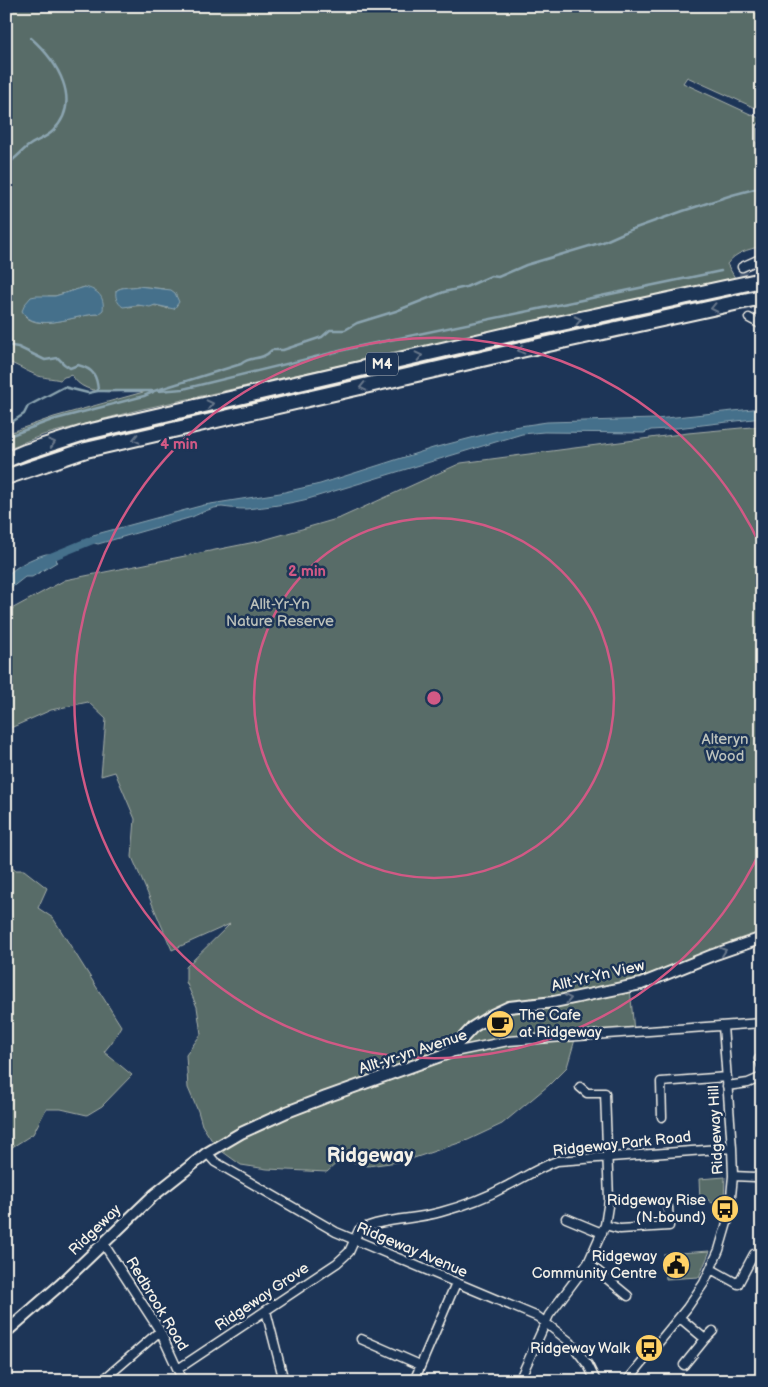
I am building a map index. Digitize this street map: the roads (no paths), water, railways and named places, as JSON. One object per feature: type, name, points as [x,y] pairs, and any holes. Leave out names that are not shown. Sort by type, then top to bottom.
[{"type":"highway","name":"M4","points":[[6,460],[87,432],[511,334],[762,280]]},
{"type":"highway","name":"M4","points":[[6,477],[86,450],[521,350],[762,298]]},
{"type":"street","points":[[762,127],[762,153]]},
{"type":"street","points":[[742,267],[762,258]]},
{"type":"street","points":[[749,318],[762,325]]},
{"type":"street","name":"Allt-Yr-Yn View","points":[[450,1053],[473,1027],[494,1014],[509,1008],[554,1002],[641,984],[713,955],[762,938]]},
{"type":"street","name":"Allt-yr-yn Avenue","points":[[207,1153],[287,1112],[370,1080],[450,1053],[508,1041],[762,1022]]},
{"type":"street","name":"Ridgeway Hill","points":[[627,1381],[696,1296],[711,1270],[729,1216],[733,1176],[723,1026]]},
{"type":"street","points":[[662,1118],[661,1082],[748,1083],[762,1077]]},
{"type":"street","points":[[519,1381],[549,1315],[588,1263],[606,1225],[609,1200],[605,1093],[587,1093],[580,1087]]},
{"type":"street","name":"Ridgeway Park Road","points":[[354,1240],[359,1230],[370,1224],[440,1213],[477,1201],[557,1161],[732,1148]]},
{"type":"street","name":"Ridgeway Avenue","points":[[207,1153],[215,1162],[328,1228],[538,1317],[570,1342],[588,1366],[596,1381]]},
{"type":"street","name":"Ridgeway","points":[[6,1332],[60,1285],[154,1195],[207,1153]]},
{"type":"street","points":[[733,1176],[755,1177],[762,1175]]},
{"type":"street","points":[[606,1225],[620,1229],[669,1226],[668,1207]]},
{"type":"street","points":[[566,1218],[602,1233]]},
{"type":"street","name":"Ridgeway Grove","points":[[178,1369],[337,1263],[349,1252],[354,1240]]},
{"type":"street","name":"Redbrook Road","points":[[104,1242],[160,1331],[183,1381]]},
{"type":"street","points":[[711,1270],[738,1284],[754,1254]]},
{"type":"street","points":[[588,1263],[628,1296]]},
{"type":"street","points":[[414,1381],[456,1283]]},
{"type":"street","points":[[266,1311],[284,1381]]},
{"type":"street","points":[[680,1318],[705,1340]]},
{"type":"street","points":[[102,1381],[160,1331]]},
{"type":"street","points":[[684,1365],[713,1331]]},
{"type":"street","points":[[361,1338],[420,1365]]},
{"type":"water","points":[[138,286],[171,290],[175,293],[179,302],[174,309],[155,305],[150,307],[138,305],[123,307],[117,300],[116,291],[118,289]]},
{"type":"water","points":[[85,287],[99,294],[103,301],[103,310],[98,314],[57,322],[36,322],[28,318],[22,311],[31,297],[55,296]]},
{"type":"water","points":[[762,408],[762,418],[651,430],[644,433],[544,432],[522,434],[308,499],[246,509],[218,507],[192,517],[98,544],[87,541],[93,535],[204,505],[280,493],[320,484],[433,448],[513,427],[547,422],[656,419]]},
{"type":"water","points":[[46,554],[55,554],[57,562],[32,577],[25,577],[6,592],[6,576],[24,563]]},
{"type":"waterway","points":[[6,165],[30,145],[53,131],[62,119],[66,107],[66,94],[57,70],[50,58],[31,38]]},
{"type":"waterway","points":[[6,345],[18,347],[45,360],[58,358],[70,368],[78,365],[87,368],[97,381],[98,391],[154,391],[241,364],[245,361],[264,356],[272,350],[283,350],[322,337],[330,330],[345,330],[357,323],[396,311],[444,292],[466,287],[491,276],[498,277],[526,265],[603,242],[683,211],[762,187]]},
{"type":"waterway","points":[[158,391],[183,389],[356,347],[721,271]]},
{"type":"waterway","points":[[6,426],[24,414],[28,406],[64,387],[88,393],[98,391]]},
{"type":"waterway","points":[[6,437],[52,420],[153,392]]},
{"type":"waterway","points":[[46,559],[95,539]]},
{"type":"tunnel","points":[[742,267],[749,318]]},
{"type":"place","name":"The Cafe at Ridgeway","points":[[500,1024]]},
{"type":"place","name":"Ridgeway Rise (N-bound)","points":[[725,1209]]},
{"type":"place","name":"Ridgeway Community Centre","points":[[676,1265]]},
{"type":"place","name":"Ridgeway Walk","points":[[649,1348]]},
{"type":"district","name":"Ridgeway","points":[[370,1156]]},
{"type":"park label","name":"Allt-Yr-Yn Nature Reserve","points":[[280,612]]},
{"type":"park label","name":"Alteryn Wood","points":[[725,748]]}]
